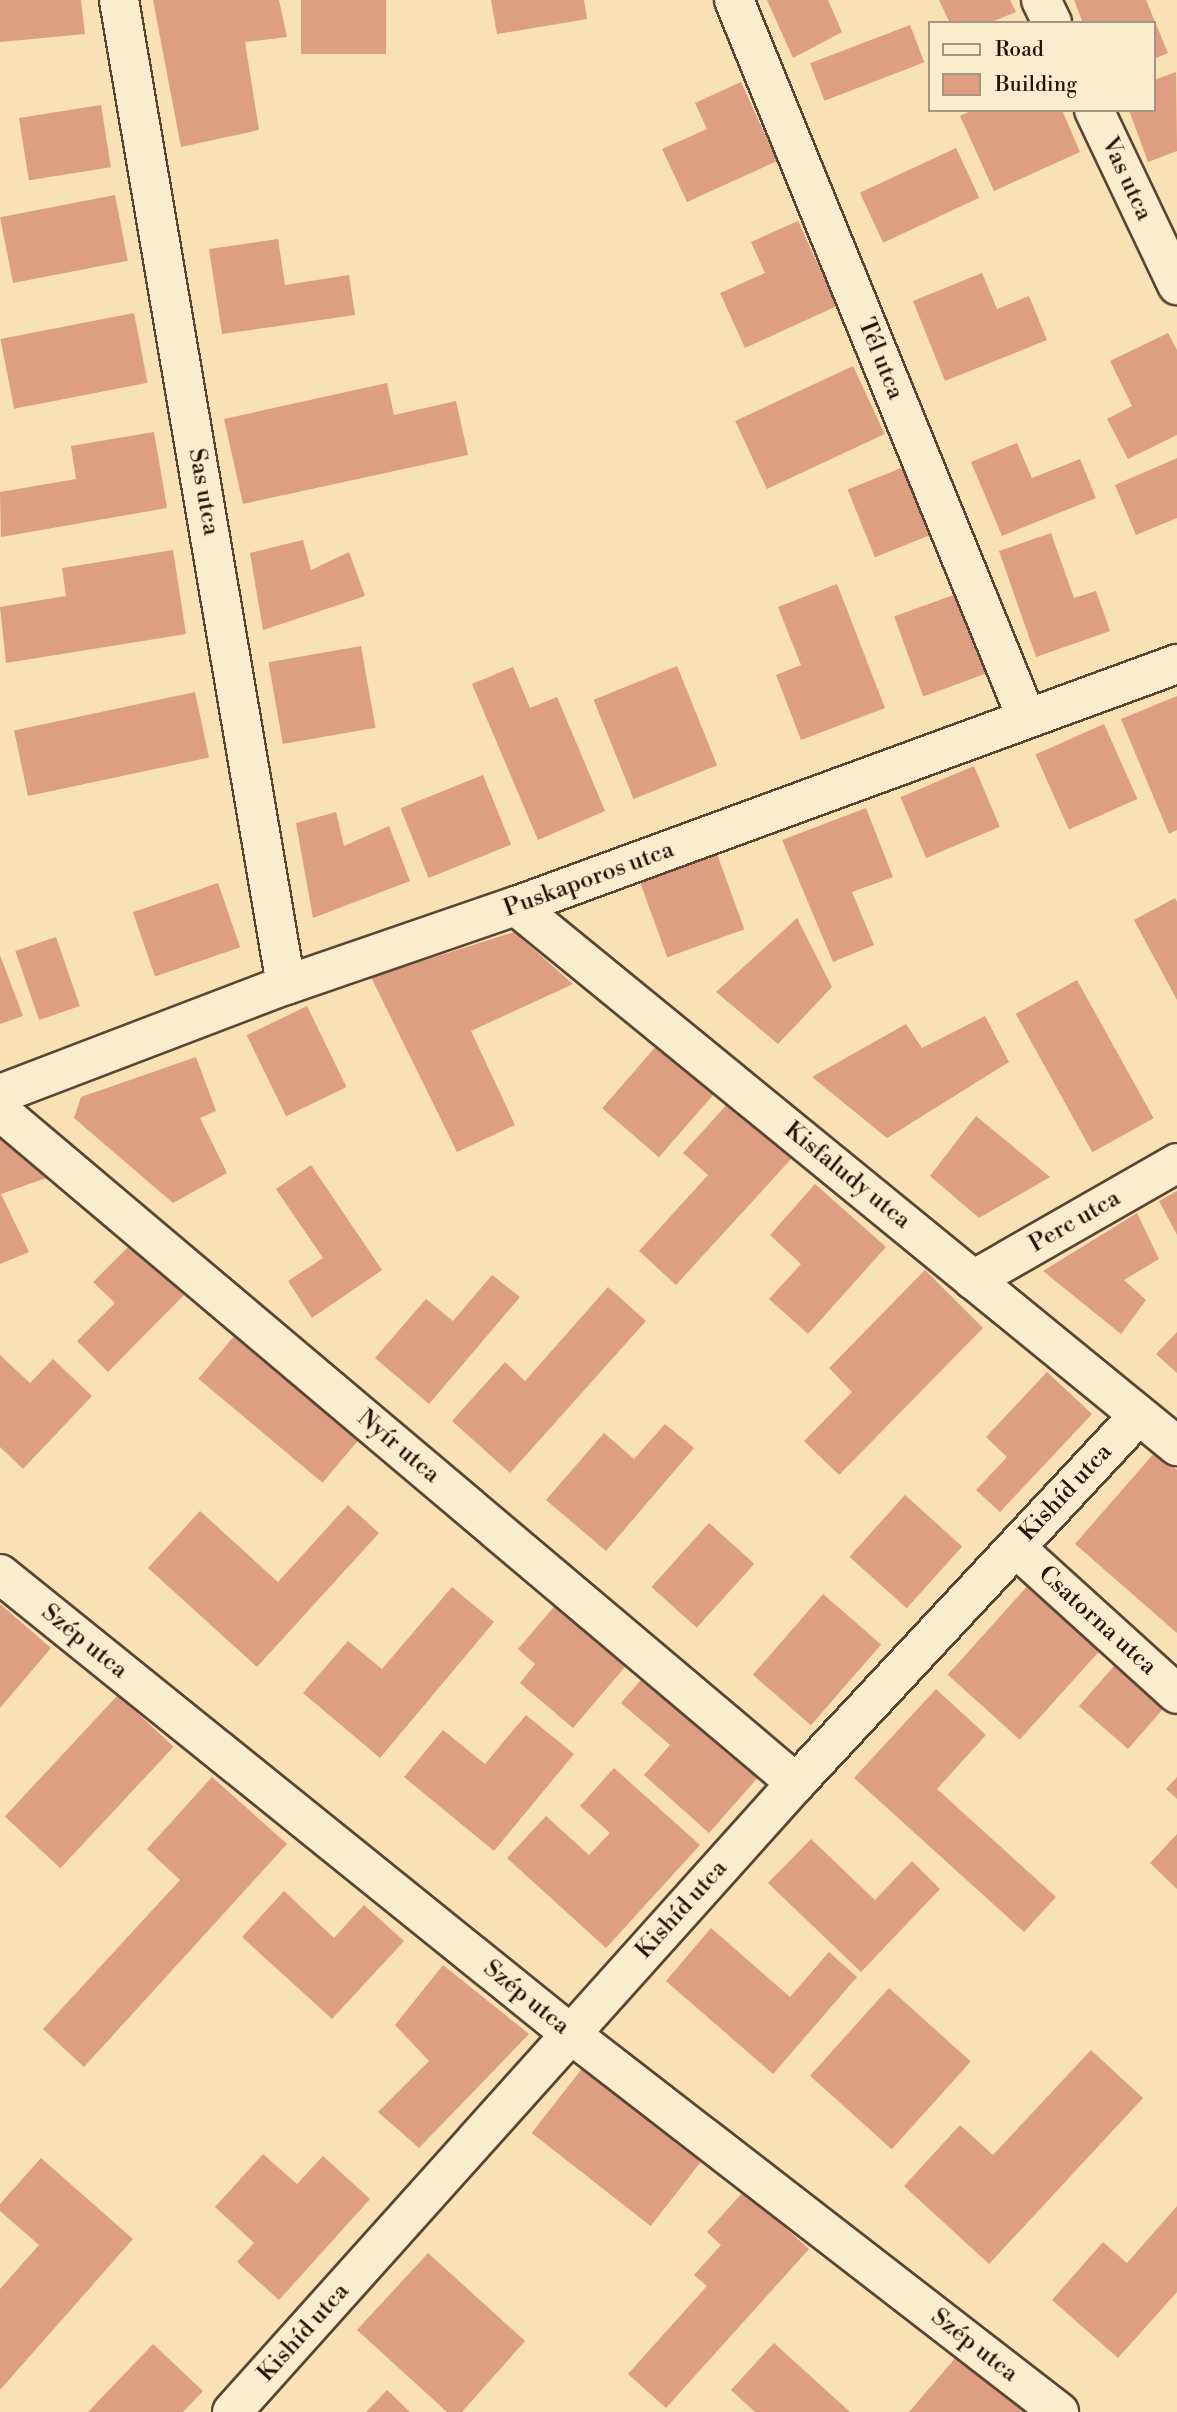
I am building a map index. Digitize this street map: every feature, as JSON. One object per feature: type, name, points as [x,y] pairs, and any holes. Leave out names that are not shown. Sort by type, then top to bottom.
[{"type":"street","name":"Sas utca","points":[[119,0],[286,985]]},
{"type":"street","name":"Tél utca","points":[[734,0],[1027,719]]},
{"type":"street","points":[[1041,0],[1051,21]]},
{"type":"street","name":"Vas utca","points":[[1095,112],[1177,285]]},
{"type":"street","name":"Puskaporos utca","points":[[0,1094],[286,985],[516,906],[1177,664]]},
{"type":"street","name":"Kisfaludy utca","points":[[516,906],[1177,1446]]},
{"type":"street","name":"Nyír utca","points":[[0,1111],[796,1783]]},
{"type":"street","name":"Perc utca","points":[[973,1280],[1177,1163]]},
{"type":"street","name":"Kishíd utca","points":[[232,2412],[796,1783],[1139,1415]]},
{"type":"street","name":"Csatorna utca","points":[[1016,1548],[1177,1694]]},
{"type":"street","name":"Szép utca","points":[[0,1574],[572,2035],[1059,2412]]},
{"type":"building","points":[[0,0],[81,0],[85,34],[0,42]]},
{"type":"building","points":[[153,0],[279,0],[287,37],[245,42],[259,130],[181,147]]},
{"type":"building","points":[[301,0],[386,0],[386,54],[301,54]]},
{"type":"building","points":[[491,0],[584,0],[587,19],[497,34]]},
{"type":"building","points":[[767,0],[828,0],[842,32],[793,58]]},
{"type":"building","points":[[939,0],[1010,0],[1016,12],[994,21],[949,21]]},
{"type":"building","points":[[1074,0],[1146,0],[1155,21],[1082,21]]},
{"type":"building","points":[[1156,24],[1168,53],[1156,58]]},
{"type":"building","points":[[910,25],[924,62],[824,101],[810,63]]},
{"type":"building","points":[[1176,72],[1177,151],[1148,162],[1130,112],[1156,112],[1156,79]]},
{"type":"building","points":[[741,82],[777,161],[687,202],[662,149],[707,129],[695,103]]},
{"type":"building","points":[[101,105],[111,167],[29,180],[19,118]]},
{"type":"building","points":[[969,112],[1063,112],[1080,152],[994,191],[960,116]]},
{"type":"building","points":[[956,148],[979,198],[883,243],[860,193]]},
{"type":"building","points":[[115,195],[128,261],[13,283],[0,217]]},
{"type":"building","points":[[798,221],[837,306],[745,348],[720,293],[765,273],[751,242]]},
{"type":"building","points":[[278,239],[285,285],[349,275],[355,315],[222,334],[209,249]]},
{"type":"building","points":[[982,273],[997,309],[1029,296],[1047,340],[945,381],[913,301]]},
{"type":"building","points":[[134,313],[148,383],[14,409],[0,339]]},
{"type":"building","points":[[1168,333],[1177,350],[1177,435],[1128,459],[1107,419],[1132,406],[1110,361]]},
{"type":"building","points":[[853,366],[885,434],[767,489],[735,421]]},
{"type":"building","points":[[387,383],[394,415],[456,401],[468,455],[243,504],[224,419]]},
{"type":"building","points":[[154,432],[167,508],[1,537],[0,492],[76,479],[71,446]]},
{"type":"building","points":[[1017,443],[1032,478],[1080,459],[1096,498],[1002,536],[971,462]]},
{"type":"building","points":[[1177,458],[1177,518],[1136,535],[1115,485]]},
{"type":"building","points":[[906,466],[933,534],[875,557],[848,490]]},
{"type":"building","points":[[1051,533],[1074,598],[1096,591],[1110,631],[1036,657],[999,551]]},
{"type":"building","points":[[303,540],[311,570],[349,552],[365,596],[263,630],[250,553]]},
{"type":"building","points":[[173,550],[186,634],[6,663],[0,607],[66,596],[62,568]]},
{"type":"building","points":[[837,584],[885,708],[801,740],[776,675],[801,665],[778,607]]},
{"type":"building","points":[[959,593],[988,673],[923,696],[894,617]]},
{"type":"building","points":[[361,646],[375,728],[283,744],[268,662]]},
{"type":"building","points":[[677,666],[717,765],[634,799],[594,700]]},
{"type":"building","points":[[513,667],[530,708],[557,697],[605,811],[538,840],[472,684]]},
{"type":"building","points":[[195,692],[209,758],[28,796],[14,730]]},
{"type":"building","points":[[1177,696],[1177,830],[1169,834],[1121,719]]},
{"type":"building","points":[[1104,724],[1137,799],[1069,829],[1035,755]]},
{"type":"building","points":[[974,766],[1000,827],[926,858],[900,797]]},
{"type":"building","points":[[483,775],[511,845],[429,878],[400,808]]},
{"type":"building","points":[[866,808],[893,877],[852,892],[874,945],[833,962],[782,840]]},
{"type":"building","points":[[336,812],[344,846],[389,826],[410,881],[313,918],[296,823]]},
{"type":"building","points":[[717,854],[744,929],[667,957],[640,882]]},
{"type":"building","points":[[218,883],[240,947],[155,977],[133,912]]},
{"type":"building","points":[[1175,898],[1177,902],[1177,1000],[1134,920]]},
{"type":"building","points":[[797,918],[832,987],[778,1044],[716,992]]},
{"type":"building","points":[[514,932],[573,984],[471,1031],[515,1125],[457,1152],[371,977]]},
{"type":"building","points":[[56,937],[80,1006],[39,1020],[15,951]]},
{"type":"building","points":[[0,955],[23,1016],[0,1024]]},
{"type":"building","points":[[1077,980],[1154,1118],[1092,1152],[1016,1014]]},
{"type":"building","points":[[307,1006],[346,1087],[286,1116],[247,1035]]},
{"type":"building","points":[[985,1016],[1009,1062],[887,1138],[812,1077],[906,1024],[922,1048]]},
{"type":"building","points":[[658,1044],[715,1093],[659,1157],[602,1108]]},
{"type":"building","points":[[196,1057],[216,1111],[200,1118],[227,1173],[173,1203],[74,1118],[81,1097]]},
{"type":"building","points":[[730,1101],[792,1158],[676,1285],[639,1251],[708,1175],[683,1153]]},
{"type":"building","points":[[976,1116],[1050,1177],[979,1218],[930,1176]]},
{"type":"building","points":[[0,1135],[49,1177],[1,1194],[29,1252],[0,1264]]},
{"type":"building","points":[[311,1165],[382,1270],[312,1318],[288,1281],[323,1258],[276,1189]]},
{"type":"building","points":[[815,1184],[886,1247],[808,1334],[769,1299],[801,1264],[770,1235]]},
{"type":"building","points":[[1177,1191],[1177,1235],[1159,1201]]},
{"type":"building","points":[[1137,1213],[1159,1259],[1124,1280],[1146,1300],[1121,1334],[1043,1271]]},
{"type":"building","points":[[132,1243],[184,1295],[108,1372],[77,1341],[115,1303],[93,1282]]},
{"type":"building","points":[[925,1270],[983,1328],[839,1475],[804,1441],[852,1392],[829,1368]]},
{"type":"building","points":[[492,1275],[520,1297],[429,1404],[375,1358],[426,1299],[453,1321]]},
{"type":"building","points":[[608,1287],[646,1321],[510,1473],[452,1421],[505,1362],[525,1381]]},
{"type":"building","points":[[1177,1332],[1177,1373],[1156,1354]]},
{"type":"building","points":[[235,1335],[359,1439],[322,1483],[198,1379]]},
{"type":"building","points":[[0,1355],[30,1383],[53,1359],[92,1396],[23,1469],[0,1447]]},
{"type":"building","points":[[1047,1372],[1092,1414],[1000,1512],[976,1490],[1007,1457],[986,1437]]},
{"type":"building","points":[[665,1424],[694,1448],[606,1551],[546,1500],[604,1433],[634,1459]]},
{"type":"building","points":[[1156,1451],[1177,1470],[1177,1633],[1075,1544]]},
{"type":"building","points":[[905,1495],[962,1547],[907,1608],[849,1557]]},
{"type":"building","points":[[348,1505],[379,1533],[257,1667],[148,1568],[200,1511],[278,1582]]},
{"type":"building","points":[[709,1523],[754,1564],[697,1628],[651,1587]]},
{"type":"building","points":[[1032,1581],[1104,1646],[1020,1740],[948,1675]]},
{"type":"building","points":[[452,1587],[494,1622],[380,1758],[303,1693],[348,1641],[382,1669]]},
{"type":"building","points":[[823,1594],[881,1645],[811,1725],[753,1675]]},
{"type":"building","points":[[559,1601],[630,1661],[573,1728],[520,1683],[535,1664],[518,1649]]},
{"type":"building","points":[[0,1604],[51,1648],[0,1708]]},
{"type":"building","points":[[1121,1658],[1170,1701],[1128,1749],[1079,1706]]},
{"type":"building","points":[[645,1675],[760,1775],[709,1833],[644,1775],[670,1745],[621,1703]]},
{"type":"building","points":[[936,1689],[986,1735],[937,1789],[1056,1897],[1024,1932],[854,1778]]},
{"type":"building","points":[[118,1695],[174,1747],[60,1868],[5,1816]]},
{"type":"building","points":[[526,1715],[574,1754],[494,1851],[404,1777],[443,1730],[485,1764]]},
{"type":"building","points":[[614,1768],[700,1845],[606,1948],[507,1858],[546,1816],[589,1855],[610,1833],[580,1806]]},
{"type":"building","points":[[212,1777],[287,1844],[84,2067],[43,2029],[180,1880],[147,1849]]},
{"type":"building","points":[[1177,1777],[1177,1799],[1166,1789]]},
{"type":"building","points":[[1177,1834],[1177,1889],[1150,1863]]},
{"type":"building","points":[[811,1839],[875,1900],[912,1861],[940,1889],[861,1972],[768,1883]]},
{"type":"building","points":[[284,1891],[334,1938],[364,1905],[404,1941],[332,2019],[242,1937]]},
{"type":"building","points":[[711,1928],[790,1997],[829,1952],[857,1977],[773,2074],[666,1981]]},
{"type":"building","points":[[443,1965],[529,2034],[419,2148],[378,2112],[429,2061],[395,2025]]},
{"type":"building","points":[[889,1988],[971,2062],[892,2149],[810,2076]]},
{"type":"building","points":[[1091,2050],[1143,2098],[989,2264],[904,2186],[960,2125],[993,2155]]},
{"type":"building","points":[[584,2066],[703,2159],[651,2226],[532,2133]]},
{"type":"building","points":[[263,2154],[297,2184],[323,2156],[370,2199],[279,2300],[237,2262],[254,2243],[215,2207]]},
{"type":"building","points":[[41,2158],[133,2239],[0,2390],[0,2289],[39,2245],[0,2211],[0,2204]]},
{"type":"building","points":[[744,2191],[809,2249],[666,2408],[628,2374],[707,2286],[694,2275],[721,2245],[707,2232]]},
{"type":"building","points":[[1177,2206],[1177,2292],[1118,2358],[1052,2300],[1103,2242],[1127,2263]]},
{"type":"building","points":[[428,2253],[525,2341],[462,2412],[447,2412],[357,2330]]},
{"type":"building","points":[[774,2343],[850,2412],[755,2412],[731,2390]]},
{"type":"building","points":[[153,2344],[203,2391],[183,2412],[88,2412]]},
{"type":"building","points":[[957,2356],[1024,2412],[909,2412]]},
{"type":"building","points":[[387,2390],[410,2412],[366,2412]]}]
